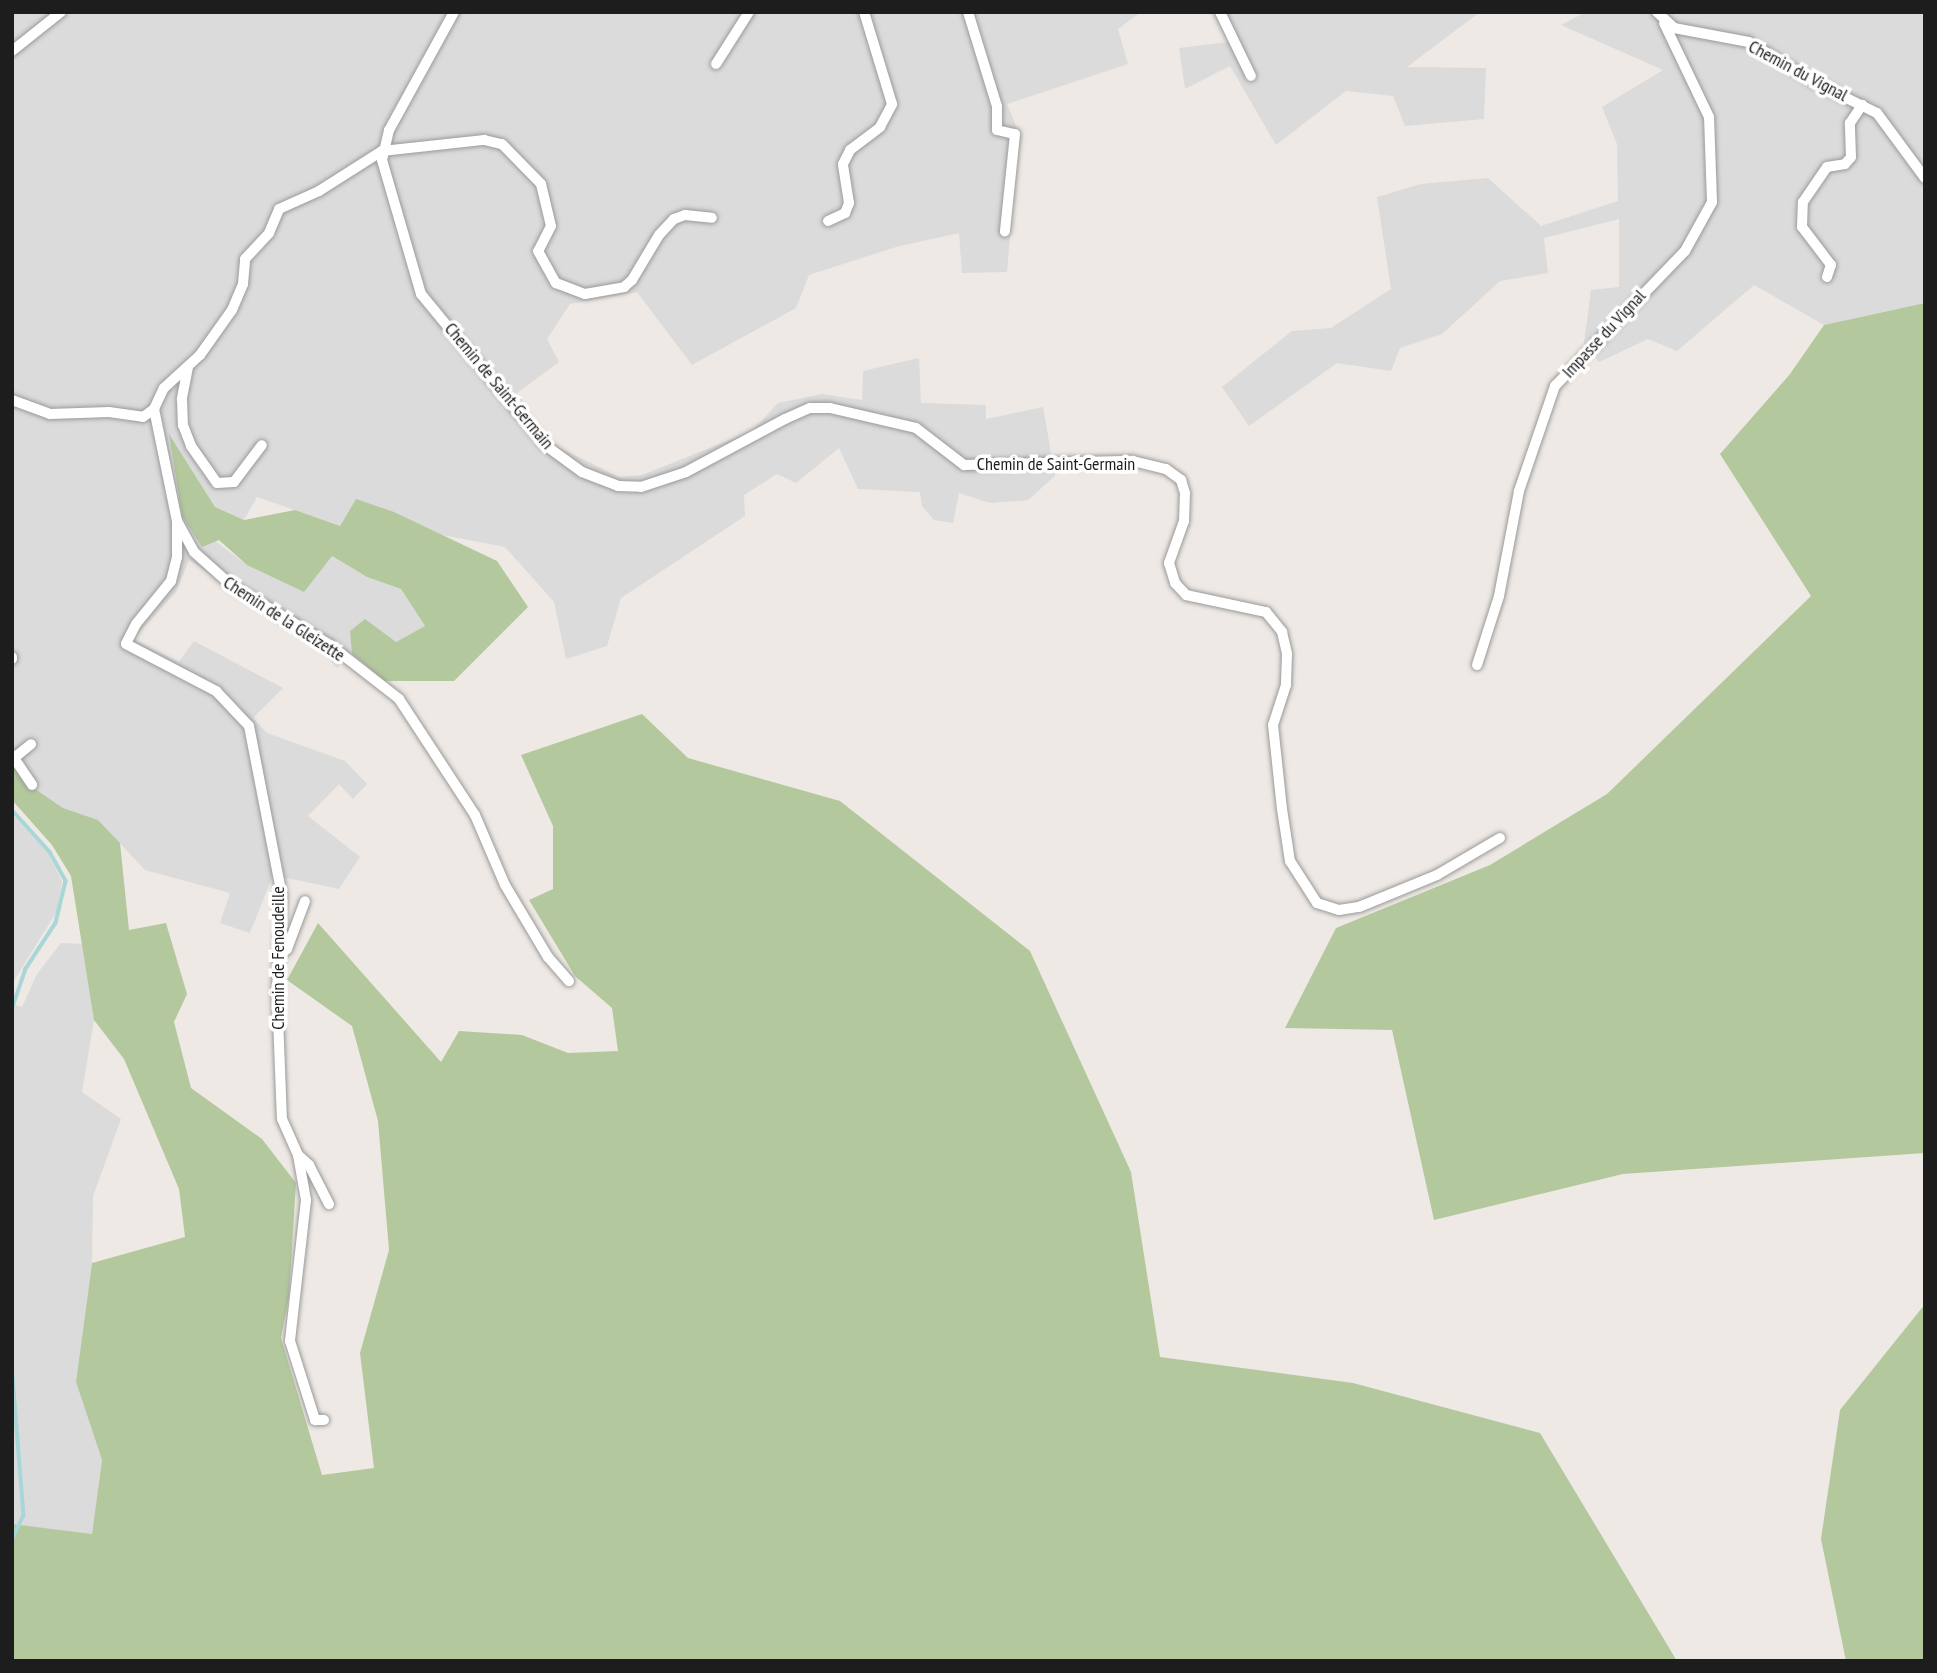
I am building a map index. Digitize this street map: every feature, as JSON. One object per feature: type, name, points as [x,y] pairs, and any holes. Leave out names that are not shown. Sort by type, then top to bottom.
[{"type":"street","points":[[12,51],[61,12]]},
{"type":"street","points":[[382,151],[454,12]]},
{"type":"street","points":[[716,64],[749,12]]},
{"type":"street","points":[[828,221],[845,213],[849,203],[843,164],[850,150],[880,127],[892,104],[864,12]]},
{"type":"street","points":[[968,12],[997,106],[997,130],[1015,134],[1005,231]]},
{"type":"street","points":[[1220,12],[1251,76]]},
{"type":"street","points":[[1657,12],[1664,23]]},
{"type":"street","name":"Chemin du Vignal","points":[[1664,23],[1749,43],[1862,105],[1888,122],[1925,178]]},
{"type":"street","name":"Impasse du Vignal","points":[[1477,665],[1499,596],[1519,491],[1555,386],[1685,251],[1712,202],[1709,117],[1664,23]]},
{"type":"street","name":"Chemin du Vignal","points":[[1827,277],[1831,265],[1802,227],[1803,202],[1826,167],[1852,158],[1850,123],[1862,105]]},
{"type":"street","points":[[12,400],[50,414],[108,412],[143,417],[154,409],[164,388],[188,367],[233,310],[243,284],[246,259],[269,233],[279,209],[319,191],[382,151],[484,140],[502,144],[541,184],[551,226],[538,251],[556,283],[584,294],[624,287],[632,280],[659,235],[674,219],[685,215],[712,218]]},
{"type":"street","name":"Chemin de Saint-Germain","points":[[382,151],[421,294],[545,445],[582,471],[618,486],[641,487],[686,472],[810,408],[830,408],[916,428],[972,466],[1133,461],[1166,469],[1181,481],[1185,493],[1184,522],[1169,564],[1175,583],[1186,595],[1266,612],[1282,632],[1287,654],[1286,685],[1273,724],[1282,809],[1290,861],[1317,903],[1339,910],[1359,907],[1437,875],[1500,838]]},
{"type":"street","points":[[188,367],[182,399],[183,425],[191,446],[217,483],[234,482],[262,445]]},
{"type":"street","name":"Chemin de la Gleizette","points":[[154,409],[177,521],[204,564],[272,613],[325,641],[399,699],[475,815],[505,885],[548,957],[569,982]]},
{"type":"street","name":"Chemin de Fenoudeille","points":[[177,521],[177,557],[170,581],[136,624],[127,644],[216,691],[249,726],[282,895],[277,991],[282,1119],[298,1155],[306,1200],[290,1341],[315,1420],[324,1420]]},
{"type":"street","points":[[31,744],[13,757],[32,785]]},
{"type":"street","points":[[281,954],[287,949],[305,901]]},
{"type":"street","points":[[298,1155],[309,1165],[329,1204]]},
{"type":"shaded area","points":[[12,12],[1141,12],[1118,29],[1128,64],[1007,104],[1019,133],[1007,272],[962,273],[959,233],[896,247],[809,275],[796,308],[692,365],[637,292],[570,304],[547,339],[559,362],[517,393],[554,445],[619,477],[642,475],[752,431],[778,403],[822,394],[862,400],[863,371],[919,358],[921,403],[986,405],[986,419],[1043,407],[1055,476],[1028,500],[990,503],[959,493],[953,523],[934,520],[922,506],[920,492],[858,489],[839,448],[796,483],[777,474],[744,495],[745,516],[621,598],[607,646],[566,659],[554,602],[505,547],[442,535],[356,500],[340,526],[257,497],[244,520],[215,507],[170,436],[182,516],[247,565],[332,556],[367,577],[401,589],[425,626],[396,642],[350,631],[352,654],[337,668],[314,645],[189,560],[176,592],[133,639],[179,662],[194,641],[283,688],[253,718],[267,733],[345,761],[367,784],[353,799],[339,784],[308,816],[360,857],[339,889],[273,875],[250,933],[220,923],[230,893],[145,870],[98,820],[63,808],[28,785],[12,761]]},
{"type":"shaded area","points":[[1215,12],[1480,12],[1407,67],[1486,68],[1484,119],[1405,126],[1393,96],[1346,91],[1276,145],[1230,66],[1185,89],[1179,48],[1229,42]]},
{"type":"shaded area","points":[[1586,12],[1925,12],[1925,303],[1824,325],[1754,285],[1677,351],[1648,339],[1599,362],[1584,343],[1591,290],[1619,287],[1619,219],[1544,238],[1548,273],[1500,281],[1442,334],[1400,348],[1391,371],[1337,363],[1249,426],[1222,387],[1292,331],[1331,328],[1391,289],[1377,197],[1421,184],[1488,178],[1541,226],[1618,201],[1617,144],[1602,107],[1663,70],[1561,25]]},
{"type":"shaded area","points":[[12,814],[48,853],[62,881],[57,911],[12,984]]},
{"type":"shaded area","points":[[61,943],[85,944],[94,1020],[82,1092],[121,1119],[93,1196],[92,1263],[76,1382],[102,1460],[92,1535],[12,1524],[12,1004],[22,1007],[37,974]]},
{"type":"green space","points":[[1925,303],[1925,1153],[1623,1174],[1434,1220],[1392,1030],[1285,1028],[1336,928],[1490,865],[1607,794],[1811,596],[1720,454],[1790,374],[1824,325]]},
{"type":"green space","points":[[169,434],[215,507],[244,520],[295,510],[340,526],[356,499],[394,512],[497,561],[528,607],[454,681],[385,681],[352,654],[350,631],[365,619],[396,642],[425,626],[401,589],[367,577],[332,556],[304,592],[247,565],[219,540],[202,547],[182,516]]},
{"type":"green space","points":[[642,714],[688,758],[840,801],[1030,951],[1131,1172],[1160,1357],[1353,1383],[1540,1433],[1677,1661],[13,1661],[12,1524],[92,1534],[102,1460],[76,1382],[92,1263],[185,1237],[179,1189],[124,1059],[94,1020],[71,876],[52,845],[12,800],[12,761],[29,785],[63,808],[98,820],[120,843],[129,930],[166,923],[187,994],[174,1022],[191,1088],[262,1139],[296,1183],[289,1296],[281,1338],[322,1475],[374,1468],[360,1353],[389,1250],[378,1121],[352,1026],[287,980],[318,923],[441,1062],[459,1031],[522,1035],[568,1053],[618,1051],[612,1008],[575,976],[529,900],[553,889],[553,826],[521,755]]},
{"type":"green space","points":[[1925,1304],[1925,1661],[1846,1661],[1821,1539],[1840,1410]]},
{"type":"waterway","points":[[12,810],[50,852],[66,881],[56,923],[26,969],[12,1010]]},
{"type":"waterway","points":[[12,1364],[24,1515],[12,1541]]}]
